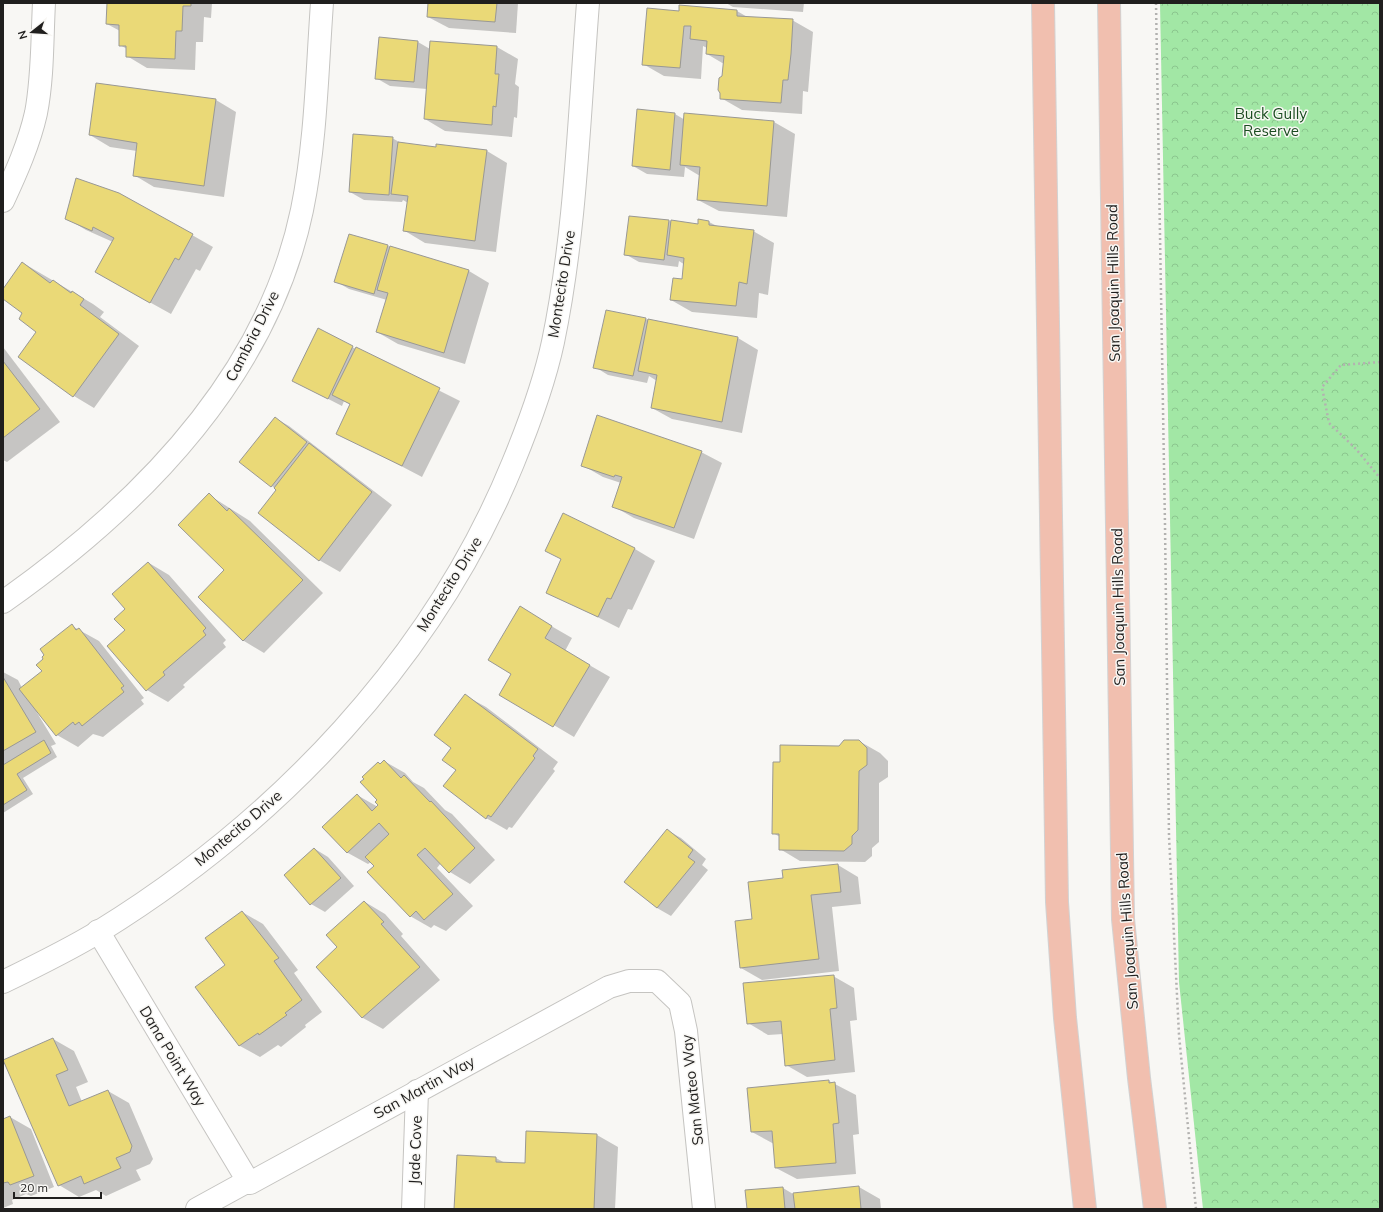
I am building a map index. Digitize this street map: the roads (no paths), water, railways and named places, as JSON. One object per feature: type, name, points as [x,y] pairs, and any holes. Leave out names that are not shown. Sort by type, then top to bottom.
[{"type":"main road","points":[[1043,3],[1057,902],[1065,1018],[1085,1209]]},
{"type":"main road","name":"San Joaquin Hills Road","points":[[1109,3],[1123,920],[1139,1078],[1155,1209]]},
{"type":"street","points":[[3,201],[20,164],[35,113],[40,78],[44,3]]},
{"type":"street","name":"Cambria Drive","points":[[3,602],[63,556],[112,514],[178,450],[212,408],[242,362],[267,314],[287,264],[302,211],[311,158],[322,3]]},
{"type":"street","name":"Montecito Drive","points":[[3,982],[49,959],[98,931],[147,900],[232,836],[280,794],[358,711],[394,667],[428,621],[479,537],[498,500],[529,423],[552,344],[567,263],[588,3]]},
{"type":"street","name":"Dana Point Way","points":[[98,931],[248,1181]]},
{"type":"street","name":"San Martin Way","points":[[197,1209],[248,1181],[250,1183],[609,987],[629,981],[657,981]]},
{"type":"street","name":"San Mateo Way","points":[[657,981],[680,1003],[686,1031],[704,1209]]},
{"type":"street","name":"Jade Cove","points":[[413,1209],[417,1091]]},
{"type":"park label","name":"Buck Gully Reserve","points":[[1271,122]]}]
